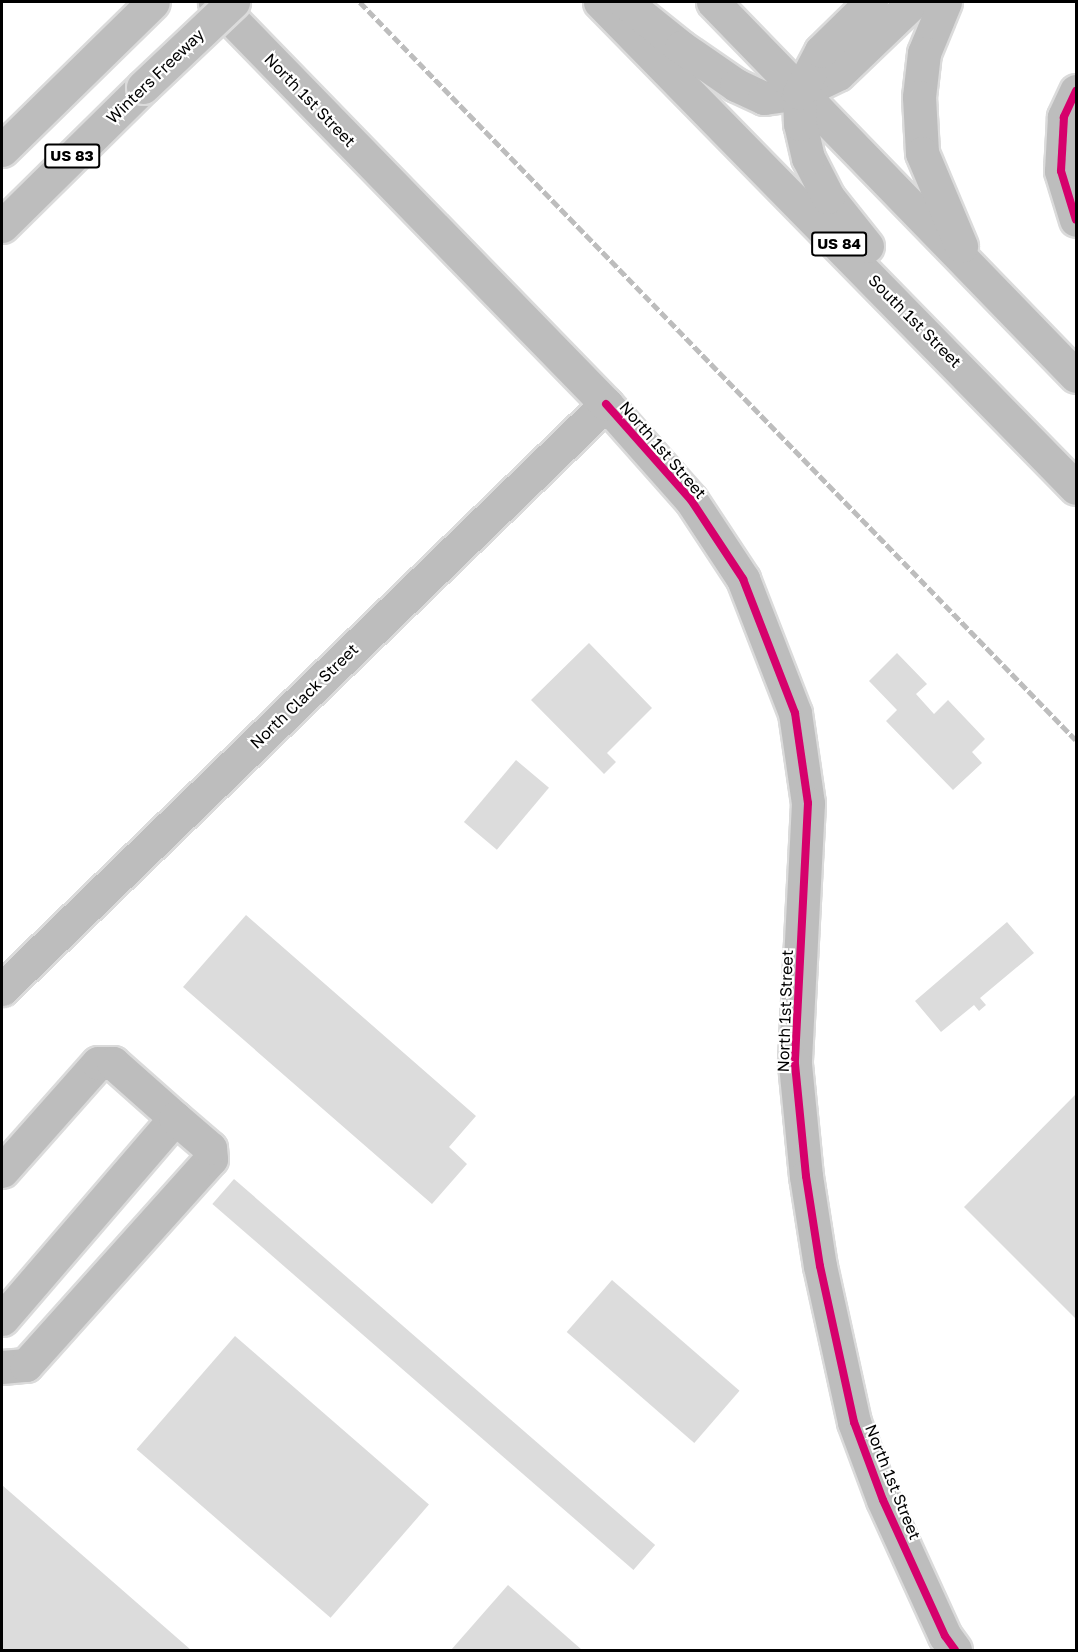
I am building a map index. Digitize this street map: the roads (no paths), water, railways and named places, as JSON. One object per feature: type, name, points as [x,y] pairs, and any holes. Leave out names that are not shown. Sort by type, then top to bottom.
[{"type":"main road","points":[[2,150],[153,2]]},
{"type":"main road","name":"North 1st Street","points":[[215,2],[606,404],[691,500],[743,579],[795,713],[808,803],[795,1064],[806,1176],[820,1266],[854,1422],[942,1646]]},
{"type":"main road","name":"Winters Freeway","points":[[2,226],[233,2]]},
{"type":"main road","name":"South 1st Street","points":[[600,2],[1077,488]]},
{"type":"main road","points":[[625,2],[681,47],[736,85],[764,98],[799,93],[838,74],[913,2]]},
{"type":"main road","points":[[713,2],[799,93],[1077,376]]},
{"type":"main road","points":[[871,2],[821,51],[799,93],[800,124],[808,159],[828,197],[962,369]]},
{"type":"main road","points":[[945,2],[924,53],[919,97],[922,153],[971,267]]},
{"type":"main road","points":[[1077,91],[1064,117],[1062,171],[1077,220]]},
{"type":"main road","name":"North Clack Street","points":[[2,989],[606,404]]},
{"type":"main road","points":[[2,1171],[98,1063],[113,1063],[210,1148],[211,1159],[26,1365],[2,1367]]},
{"type":"main road","points":[[2,1318],[175,1118]]},
{"type":"railway","points":[[360,2],[1076,740]]}]
